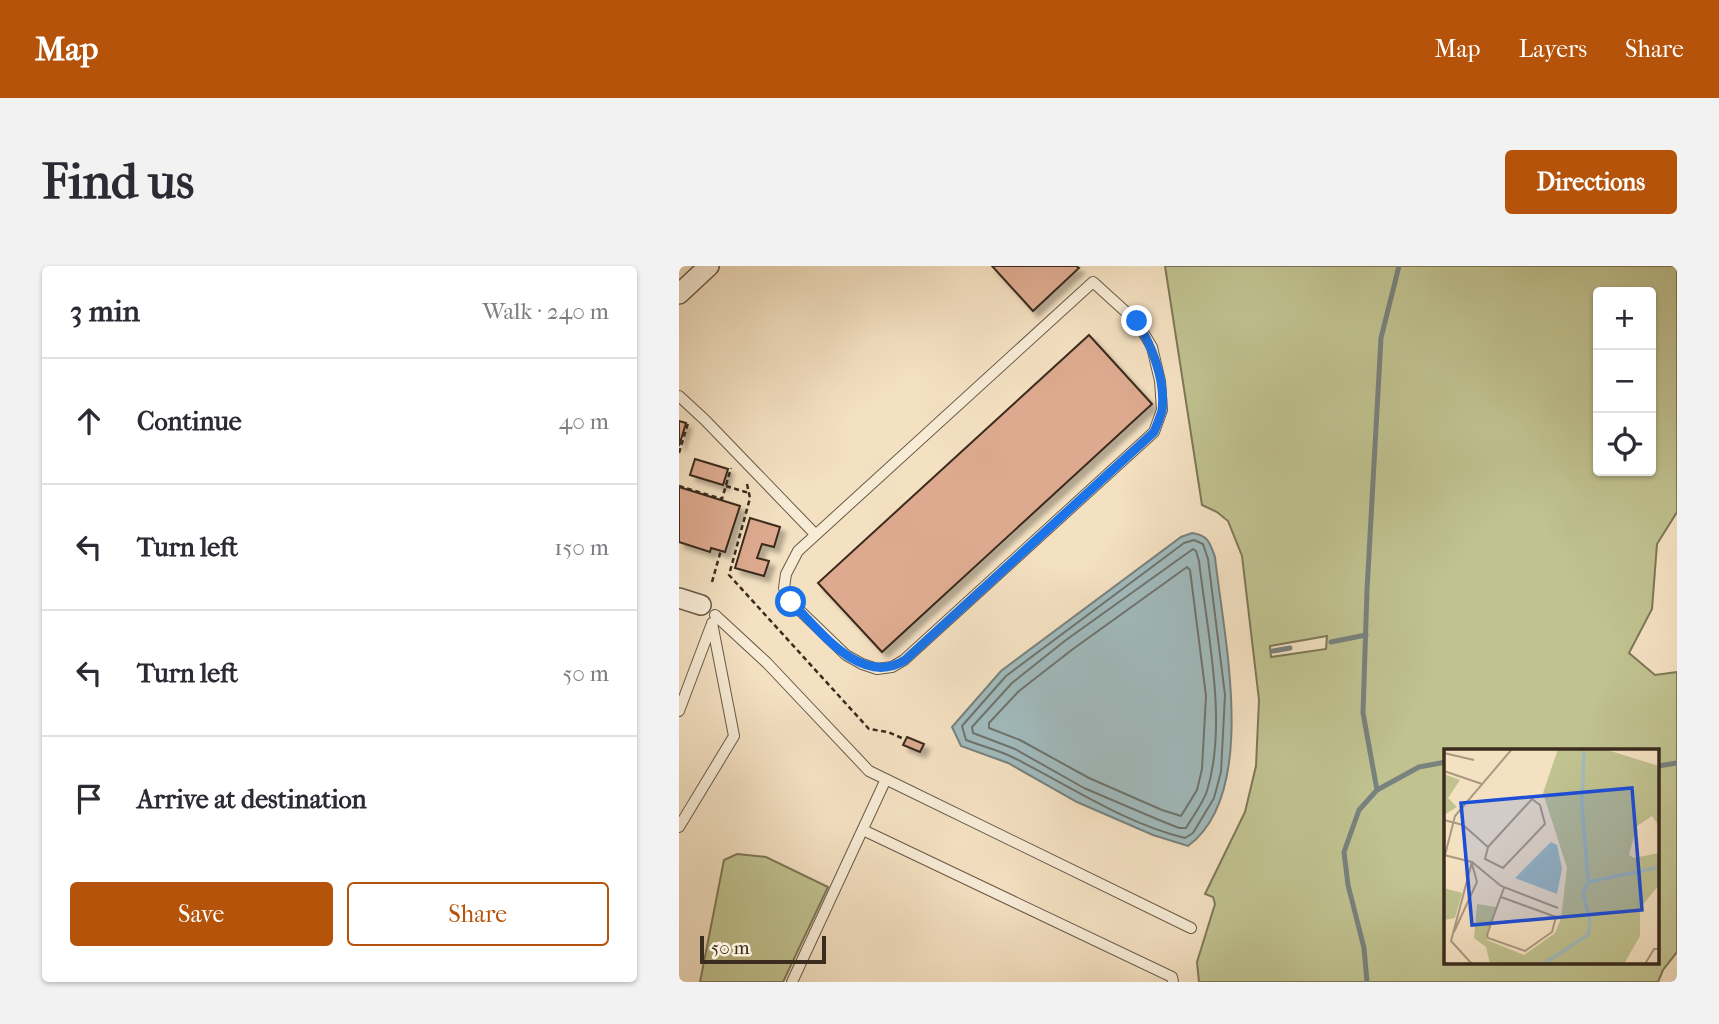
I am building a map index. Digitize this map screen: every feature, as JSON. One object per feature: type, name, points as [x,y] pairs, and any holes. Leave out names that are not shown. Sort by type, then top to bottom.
[{"type":"street","points":[[679,293],[709,266]]},
{"type":"street","points":[[679,598],[709,614]]},
{"type":"lane","points":[[1093,282],[1137,321],[1152,347],[1160,381],[1162,410],[1154,432],[905,660],[892,667],[877,669],[846,655],[791,602],[784,588],[786,574],[797,551],[815,534],[1093,282]]},
{"type":"lane","points":[[679,396],[815,534]]},
{"type":"lane","points":[[679,711],[709,614]]},
{"type":"lane","points":[[709,614],[767,663],[869,771],[1191,928]]},
{"type":"lane","points":[[679,827],[734,736],[709,614]]},
{"type":"lane","points":[[792,982],[887,779]]},
{"type":"lane","points":[[863,830],[1172,977],[1173,982]]},
{"type":"path","points":[[679,453],[688,423]]},
{"type":"path","points":[[679,486],[722,499],[731,467]]},
{"type":"path","points":[[726,486],[750,493]]},
{"type":"path","points":[[712,582],[721,550]]},
{"type":"green space","points":[[1165,266],[1677,266],[1677,512],[1657,544],[1652,609],[1629,653],[1655,675],[1677,672],[1677,952],[1663,970],[1658,982],[1199,982],[1197,962],[1215,904],[1213,897],[1205,894],[1245,812],[1256,766],[1259,700],[1242,556],[1228,521],[1202,505]],"holes":[[[1327,636],[1326,649],[1271,657],[1270,646]]]},
{"type":"green space","points":[[737,854],[766,857],[828,887],[783,982],[700,982],[724,860]]},
{"type":"water","points":[[1192,533],[1208,540],[1215,557],[1229,668],[1231,710],[1230,752],[1224,789],[1210,822],[1188,846],[1153,835],[1077,802],[1008,763],[961,746],[952,727],[1001,671],[1181,537]]},
{"type":"building","points":[[992,266],[1076,266],[1079,268],[1033,311]]},
{"type":"building","points":[[1089,335],[1152,404],[882,652],[818,583]]},
{"type":"building","points":[[679,421],[686,423],[679,446]]},
{"type":"building","points":[[695,459],[728,469],[723,485],[690,475]]},
{"type":"building","points":[[679,487],[740,506],[725,552],[711,548],[710,552],[679,542]]},
{"type":"building","points":[[750,518],[780,527],[774,547],[762,544],[757,558],[769,561],[764,576],[735,568]]},
{"type":"building","points":[[907,737],[924,744],[920,752],[903,745]]},
{"type":"waterway","points":[[1377,790],[1363,713],[1367,590],[1381,338],[1399,266]]},
{"type":"waterway","points":[[1331,642],[1366,635]]},
{"type":"waterway","points":[[1273,651],[1290,648]]},
{"type":"waterway","points":[[1367,982],[1364,948],[1348,885],[1344,852],[1359,810],[1377,790],[1419,767],[1444,762]]},
{"type":"waterway","points":[[1660,766],[1677,763]]},
{"type":"route","points":[[791,602],[846,655],[862,664],[877,669],[892,667],[905,660],[1154,432],[1162,410],[1160,381],[1152,347],[1137,321]]}]
